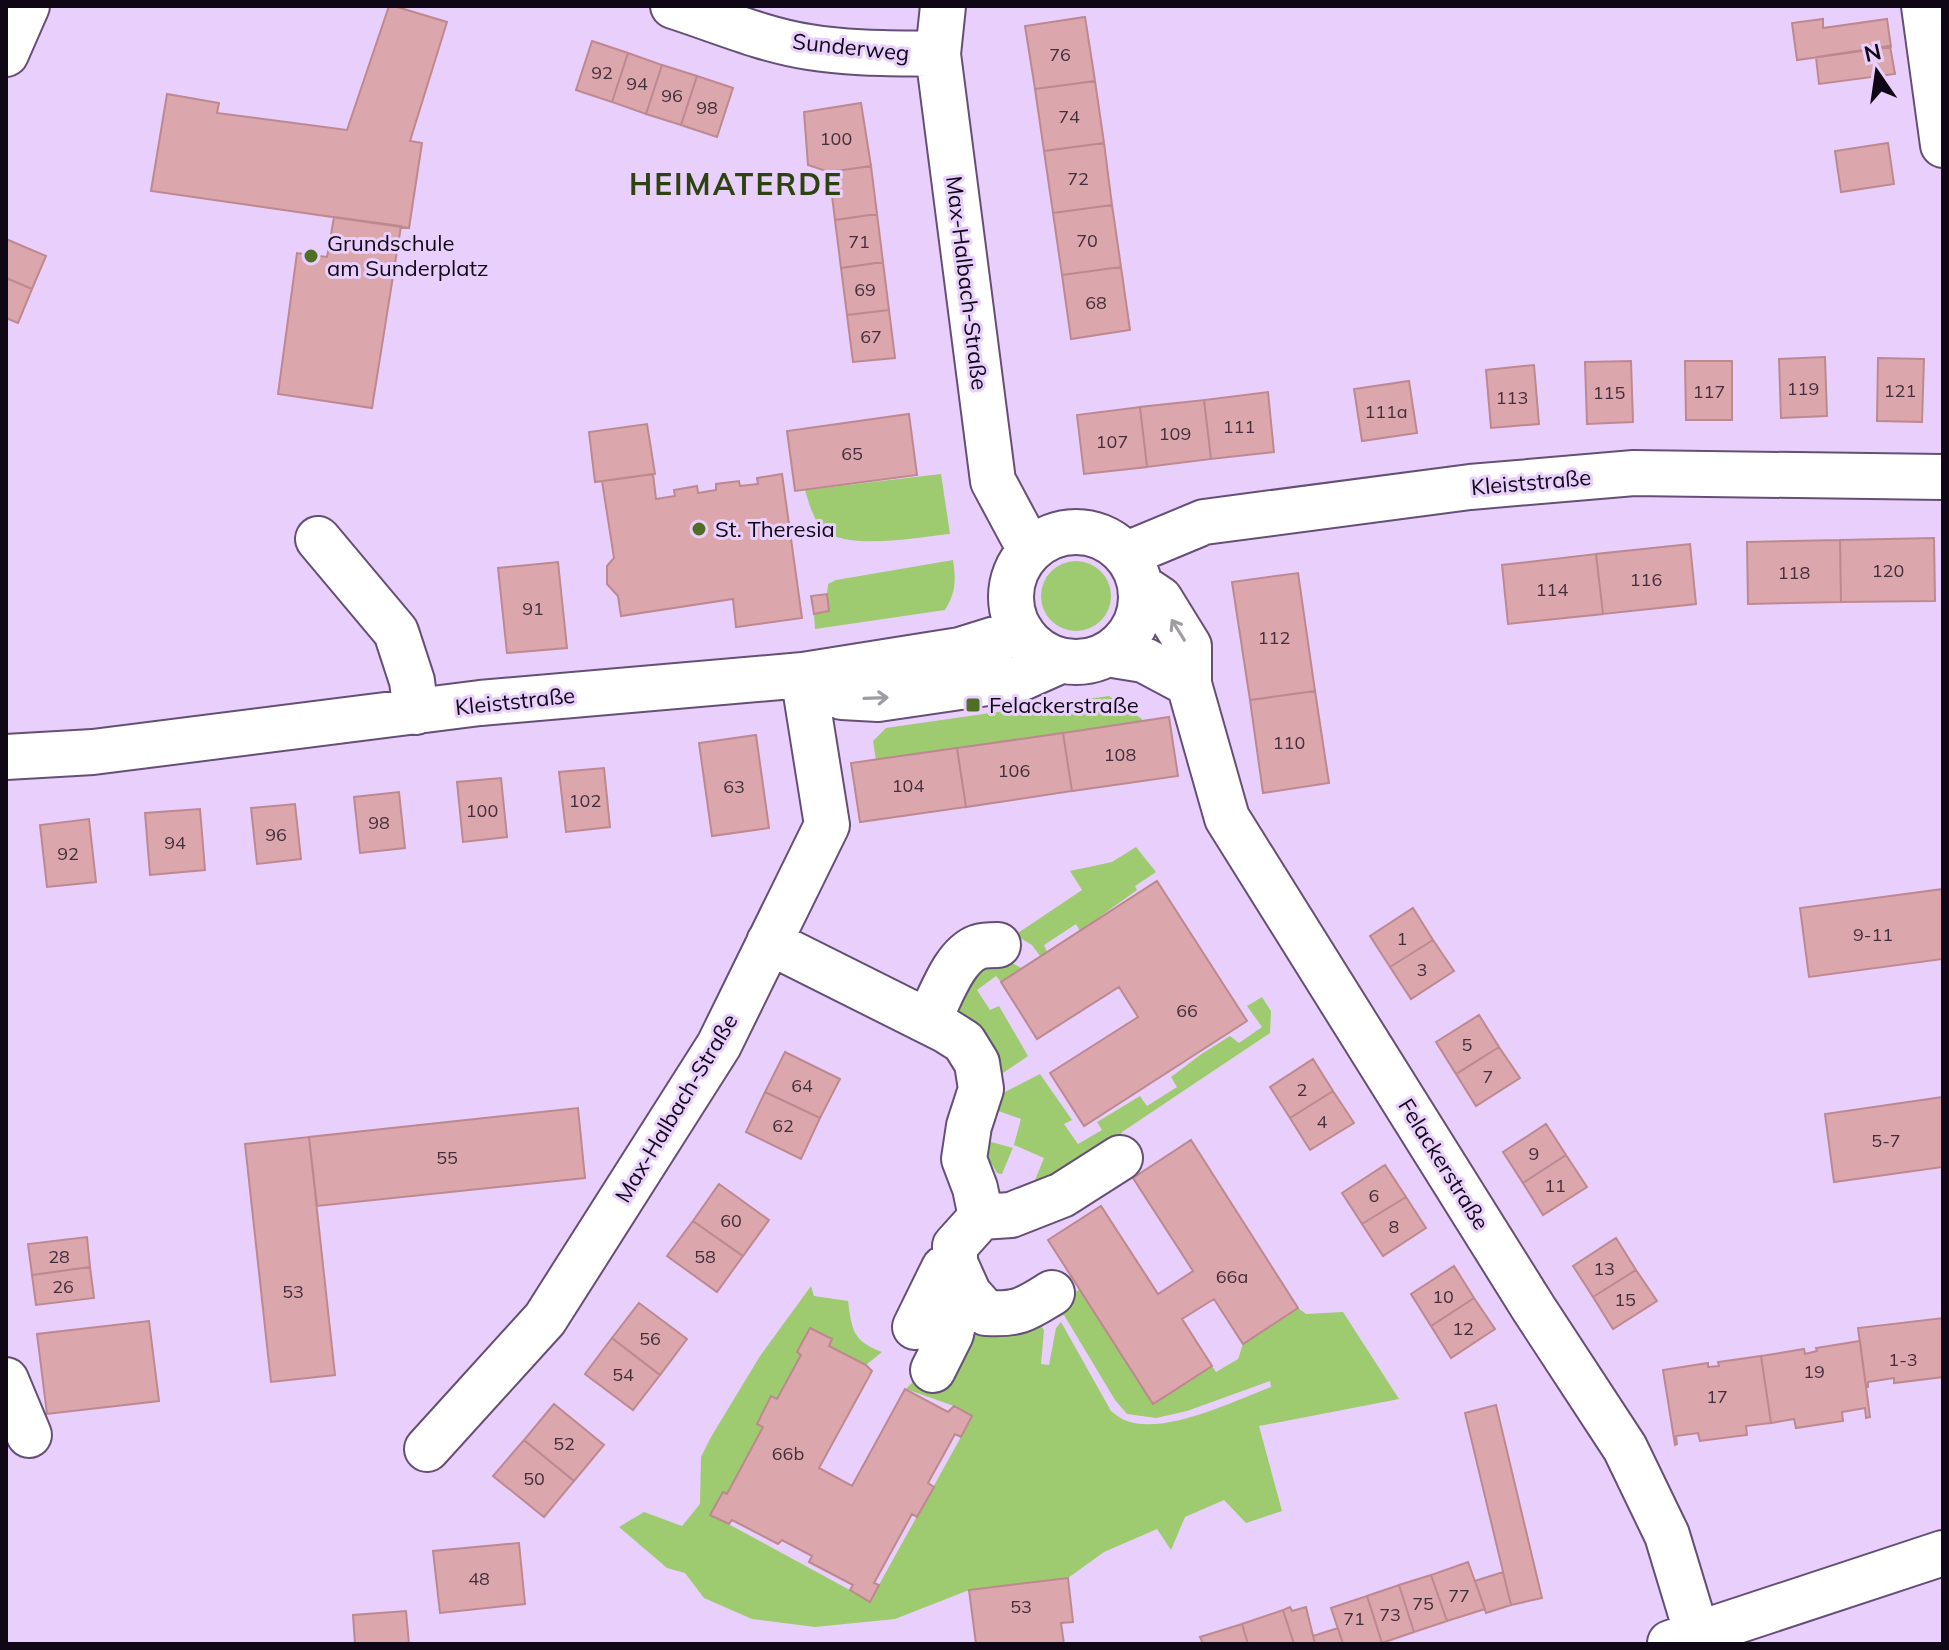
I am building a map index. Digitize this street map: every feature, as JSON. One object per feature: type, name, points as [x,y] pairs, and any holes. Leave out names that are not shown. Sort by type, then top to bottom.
[{"type":"street","points":[[6,54],[27,6]]},
{"type":"street","name":"Sunderweg","points":[[673,6],[808,47],[938,54]]},
{"type":"street","name":"Max-Halbach-Straße","points":[[943,6],[938,54],[993,481],[1030,550]]},
{"type":"street","points":[[1924,6],[1943,145]]},
{"type":"street","name":"Kleiststraße","points":[[1135,571],[1204,522],[1470,487],[1634,473],[1943,477]]},
{"type":"street","points":[[1058,662],[1037,650],[1021,631],[1012,611],[1010,588],[1016,568],[1030,550],[1053,536],[1077,531],[1102,536],[1135,571],[1140,611],[1131,633],[1113,655]]},
{"type":"street","points":[[318,539],[396,632],[412,681],[416,712]]},
{"type":"street","name":"Felackerstraße","points":[[1135,571],[1160,599],[1189,646],[1189,684],[1227,818],[1534,1309],[1625,1448],[1667,1535],[1688,1641]]},
{"type":"street","name":"Kleiststraße","points":[[6,757],[93,752],[480,703],[803,675],[960,650],[1021,631]]},
{"type":"street","points":[[803,675],[842,697],[878,699],[1022,678],[1058,662],[1095,661],[1113,655],[1144,660],[1189,684]]},
{"type":"street","name":"Max-Halbach-Straße","points":[[427,1449],[545,1319],[719,1045],[827,825],[803,675]]},
{"type":"street","points":[[769,942],[964,1042],[977,1063],[981,1089],[969,1126],[964,1159],[975,1188],[955,1263],[969,1294],[986,1313],[1021,1311],[1052,1293]]},
{"type":"street","points":[[928,1021],[952,972],[965,955],[979,947],[998,945]]},
{"type":"street","points":[[915,1327],[959,1246],[1011,1215],[1062,1195],[1120,1158]]},
{"type":"street","points":[[933,1370],[951,1334],[954,1320],[946,1302],[959,1246]]},
{"type":"street","points":[[6,1380],[29,1435]]},
{"type":"street","points":[[1688,1641],[1943,1553]]},
{"type":"green space","points":[[941,474],[950,534],[920,538],[866,541],[835,536],[824,530],[817,521],[805,490]]},
{"type":"green space","points":[[953,560],[954,586],[945,610],[815,629],[814,614],[829,611],[828,584],[836,580]]},
{"type":"green space","points":[[1083,561],[1105,576],[1111,596],[1109,610],[1101,621],[1090,629],[1069,631],[1051,621],[1043,610],[1041,589],[1051,571],[1062,563]]},
{"type":"green space","points":[[1109,696],[1142,721],[876,760],[873,741],[886,728]]},
{"type":"green space","points":[[1136,847],[1156,872],[1135,886],[1137,890],[1080,931],[1076,924],[1044,945],[1047,952],[1040,956],[1032,945],[1015,935],[1082,890],[1070,871],[1112,862]]},
{"type":"green space","points":[[1006,959],[1021,968],[1001,982],[996,976],[977,990],[990,1010],[999,1006],[1028,1056],[1000,1075],[945,1013],[970,964]]},
{"type":"green space","points":[[1262,997],[1271,1011],[1270,1033],[1122,1132],[1114,1150],[1033,1185],[1044,1158],[1013,1146],[1021,1119],[993,1109],[1001,1094],[1040,1074],[1072,1120],[1064,1124],[1078,1144],[1102,1130],[1097,1122],[1140,1096],[1147,1106],[1177,1087],[1171,1077],[1200,1055],[1230,1036],[1239,1043],[1262,1027],[1247,1006]]},
{"type":"green space","points":[[984,1140],[1013,1148],[1002,1174],[997,1173],[987,1156]]},
{"type":"green space","points":[[811,1286],[814,1296],[848,1301],[855,1333],[872,1348],[882,1352],[866,1365],[829,1346],[832,1339],[810,1328],[797,1352],[801,1355],[777,1399],[771,1396],[757,1423],[763,1427],[727,1494],[722,1493],[710,1514],[870,1601],[972,1417],[954,1406],[906,1389],[967,1326],[1036,1319],[1044,1330],[1041,1364],[1049,1365],[1056,1328],[1061,1322],[1111,1411],[1127,1421],[1160,1424],[1219,1408],[1271,1387],[1270,1381],[1187,1411],[1156,1418],[1127,1414],[1115,1400],[1064,1315],[1050,1320],[1044,1312],[1080,1289],[1153,1403],[1212,1366],[1216,1372],[1238,1359],[1243,1344],[1298,1308],[1306,1314],[1343,1312],[1399,1399],[1259,1426],[1282,1511],[1246,1523],[1224,1500],[1185,1517],[1171,1550],[1157,1529],[1104,1552],[1068,1578],[969,1590],[895,1619],[815,1627],[752,1619],[704,1598],[685,1573],[667,1568],[619,1527],[644,1512],[682,1526],[700,1504],[701,1457],[711,1437],[760,1356]]},
{"type":"building","points":[[389,6],[447,22],[410,141],[422,143],[409,228],[151,191],[167,94],[219,103],[217,113],[347,130]]},
{"type":"building","points":[[1085,17],[1095,81],[1035,89],[1025,26]]},
{"type":"building","points":[[1823,19],[1823,28],[1887,19],[1891,47],[1797,60],[1792,23]]},
{"type":"building","points":[[592,41],[628,53],[612,102],[576,90]]},
{"type":"building","points":[[1890,46],[1895,74],[1819,84],[1816,57]]},
{"type":"building","points":[[628,53],[662,65],[646,114],[612,102]]},
{"type":"building","points":[[662,65],[697,76],[681,125],[646,114]]},
{"type":"building","points":[[697,76],[733,88],[717,137],[681,125]]},
{"type":"building","points":[[1095,81],[1104,143],[1044,151],[1035,89]]},
{"type":"building","points":[[861,103],[871,166],[829,172],[808,165],[804,112]]},
{"type":"building","points":[[1104,143],[1112,205],[1053,213],[1044,151]]},
{"type":"building","points":[[1888,143],[1894,184],[1841,192],[1835,151]]},
{"type":"building","points":[[871,166],[877,214],[835,220],[829,172]]},
{"type":"building","points":[[1112,205],[1121,267],[1062,275],[1053,213]]},
{"type":"building","points":[[877,214],[883,262],[841,268],[835,220]]},
{"type":"building","points":[[334,217],[401,226],[372,408],[278,394],[297,253],[327,257]]},
{"type":"building","points":[[6,239],[46,256],[32,289],[6,278]]},
{"type":"building","points":[[883,262],[889,310],[847,315],[841,268]]},
{"type":"building","points":[[1121,267],[1130,330],[1071,339],[1062,275]]},
{"type":"building","points":[[6,278],[32,289],[18,323],[6,318]]},
{"type":"building","points":[[889,310],[895,358],[853,362],[847,315]]},
{"type":"building","points":[[1825,357],[1827,416],[1781,418],[1779,359]]},
{"type":"building","points":[[1878,358],[1924,359],[1922,422],[1877,421]]},
{"type":"building","points":[[1631,361],[1633,422],[1587,424],[1585,362]]},
{"type":"building","points":[[1685,361],[1732,361],[1732,420],[1686,420]]},
{"type":"building","points":[[1534,365],[1539,424],[1491,428],[1486,370]]},
{"type":"building","points":[[1409,381],[1417,433],[1362,441],[1354,389]]},
{"type":"building","points":[[1268,392],[1274,452],[1211,459],[1204,400]]},
{"type":"building","points":[[1204,400],[1211,459],[1147,467],[1140,407]]},
{"type":"building","points":[[1140,407],[1147,467],[1084,474],[1077,415]]},
{"type":"building","points":[[909,414],[917,475],[795,491],[787,431]]},
{"type":"building","points":[[647,424],[655,474],[595,482],[589,432]]},
{"type":"building","name":"St. Theresia","points":[[653,474],[656,499],[675,496],[674,490],[697,486],[698,493],[716,490],[716,484],[739,481],[740,486],[758,484],[757,478],[782,474],[802,618],[736,627],[733,599],[621,616],[618,596],[607,584],[607,566],[614,558],[602,481]]},
{"type":"building","points":[[1934,538],[1935,601],[1841,602],[1840,540]]},
{"type":"building","points":[[1840,540],[1841,602],[1748,604],[1747,542]]},
{"type":"building","points":[[1690,544],[1696,604],[1603,614],[1596,554]]},
{"type":"building","points":[[1596,554],[1603,614],[1508,624],[1502,565]]},
{"type":"building","points":[[558,562],[567,648],[507,653],[498,568]]},
{"type":"building","points":[[1298,573],[1315,691],[1250,700],[1232,582]]},
{"type":"building","points":[[827,594],[829,611],[814,614],[811,596]]},
{"type":"building","points":[[1315,691],[1329,783],[1263,793],[1250,700]]},
{"type":"building","points":[[1169,717],[1178,776],[1072,791],[1063,733]]},
{"type":"building","points":[[1063,733],[1072,791],[966,807],[957,748]]},
{"type":"building","points":[[756,735],[769,828],[712,836],[699,743]]},
{"type":"building","points":[[957,748],[966,807],[860,822],[851,763]]},
{"type":"building","points":[[604,768],[610,827],[566,832],[559,772]]},
{"type":"building","points":[[501,778],[507,837],[463,842],[457,782]]},
{"type":"building","points":[[399,792],[405,848],[360,853],[354,797]]},
{"type":"building","points":[[295,804],[301,859],[257,864],[251,808]]},
{"type":"building","points":[[200,809],[205,870],[150,875],[145,813]]},
{"type":"building","points":[[89,819],[96,882],[47,887],[40,825]]},
{"type":"building","points":[[1157,881],[1247,1021],[1084,1126],[1050,1073],[1138,1017],[1119,987],[1037,1039],[1001,982]]},
{"type":"building","points":[[1943,889],[1943,959],[1809,977],[1800,908]]},
{"type":"building","points":[[1413,908],[1433,940],[1390,967],[1370,936]]},
{"type":"building","points":[[1433,940],[1454,971],[1411,999],[1390,967]]},
{"type":"building","points":[[1479,1015],[1499,1047],[1456,1074],[1436,1042]]},
{"type":"building","points":[[1499,1047],[1520,1078],[1476,1106],[1456,1074]]},
{"type":"building","points":[[785,1052],[840,1079],[820,1118],[765,1092]]},
{"type":"building","points":[[1313,1059],[1333,1091],[1290,1118],[1270,1087]]},
{"type":"building","points":[[1333,1091],[1354,1123],[1310,1150],[1290,1118]]},
{"type":"building","points":[[765,1092],[820,1118],[801,1159],[746,1132]]},
{"type":"building","points":[[1943,1097],[1943,1167],[1834,1182],[1825,1114]]},
{"type":"building","points":[[578,1108],[585,1178],[317,1206],[309,1137]]},
{"type":"building","points":[[1546,1124],[1566,1155],[1523,1183],[1503,1152]]},
{"type":"building","points":[[309,1137],[335,1375],[271,1382],[245,1144]]},
{"type":"building","points":[[1191,1140],[1298,1308],[1243,1344],[1214,1299],[1182,1319],[1212,1366],[1153,1404],[1048,1240],[1101,1206],[1158,1294],[1193,1271],[1133,1178]]},
{"type":"building","points":[[1566,1155],[1587,1187],[1543,1215],[1523,1183]]},
{"type":"building","points":[[1385,1165],[1406,1197],[1362,1224],[1342,1193]]},
{"type":"building","points":[[719,1184],[769,1220],[743,1256],[693,1221]]},
{"type":"building","points":[[1406,1197],[1426,1228],[1383,1256],[1362,1224]]},
{"type":"building","points":[[693,1221],[743,1256],[717,1292],[667,1256]]},
{"type":"building","points":[[87,1237],[90,1267],[32,1275],[28,1244]]},
{"type":"building","points":[[1616,1238],[1636,1270],[1593,1297],[1573,1266]]},
{"type":"building","points":[[1454,1266],[1474,1298],[1431,1326],[1411,1294]]},
{"type":"building","points":[[90,1267],[94,1298],[36,1305],[32,1275]]},
{"type":"building","points":[[1636,1270],[1657,1301],[1613,1329],[1593,1297]]},
{"type":"building","points":[[1474,1298],[1495,1329],[1451,1358],[1431,1326]]},
{"type":"building","points":[[639,1303],[687,1339],[660,1375],[612,1338]]},
{"type":"building","points":[[1943,1318],[1943,1377],[1894,1383],[1894,1378],[1868,1382],[1866,1387],[1858,1328]]},
{"type":"building","points":[[149,1321],[159,1401],[47,1414],[37,1334]]},
{"type":"building","points":[[810,1328],[832,1339],[829,1346],[872,1371],[819,1468],[852,1486],[905,1389],[948,1412],[954,1406],[972,1416],[961,1437],[955,1434],[928,1483],[934,1487],[917,1517],[912,1514],[874,1583],[879,1585],[870,1602],[850,1590],[853,1585],[809,1562],[812,1556],[782,1540],[778,1544],[732,1520],[729,1524],[710,1515],[723,1492],[727,1494],[763,1427],[757,1424],[771,1396],[777,1399],[801,1355],[797,1352]]},
{"type":"building","points":[[612,1338],[660,1375],[633,1410],[585,1374]]},
{"type":"building","points":[[1860,1341],[1870,1417],[1866,1418],[1865,1408],[1842,1412],[1843,1421],[1796,1428],[1794,1419],[1771,1423],[1761,1356],[1804,1349],[1805,1354],[1817,1351],[1816,1348]]},
{"type":"building","points":[[1761,1356],[1771,1423],[1746,1426],[1747,1435],[1700,1441],[1698,1433],[1676,1436],[1675,1445],[1663,1370],[1708,1363],[1708,1367],[1719,1366],[1718,1362]]},
{"type":"building","points":[[554,1404],[604,1445],[574,1481],[524,1440]]},
{"type":"building","points":[[1496,1405],[1542,1598],[1511,1605],[1465,1413]]},
{"type":"building","points":[[524,1440],[574,1481],[544,1517],[493,1476]]},
{"type":"building","points":[[519,1543],[525,1604],[440,1613],[433,1551]]},
{"type":"building","points":[[1468,1562],[1485,1609],[1447,1621],[1431,1575]]},
{"type":"building","points":[[1503,1572],[1511,1605],[1486,1613],[1475,1581]]},
{"type":"building","points":[[1431,1575],[1447,1621],[1414,1632],[1399,1585]]},
{"type":"building","points":[[1068,1578],[1073,1622],[1061,1623],[1064,1644],[976,1644],[969,1590]]},
{"type":"building","points":[[1399,1585],[1414,1632],[1382,1643],[1367,1596]]},
{"type":"building","points":[[1367,1596],[1382,1643],[1343,1644],[1331,1608]]},
{"type":"building","points":[[1290,1607],[1292,1611],[1306,1607],[1315,1644],[1294,1644],[1283,1610]]},
{"type":"building","points":[[1283,1610],[1294,1644],[1248,1644],[1242,1624]]},
{"type":"building","points":[[406,1611],[409,1644],[355,1644],[353,1615]]},
{"type":"building","points":[[1242,1624],[1248,1644],[1203,1644],[1200,1637]]},
{"type":"building","points":[[1338,1628],[1343,1644],[1315,1644],[1313,1636]]},
{"type":"place","name":"Grundschule am Sunderplatz","points":[[311,256]]},
{"type":"place","name":"St. Theresia","points":[[699,529]]},
{"type":"place","name":"Felackerstraße","points":[[973,705]]},
{"type":"district","name":"HEIMATERDE","points":[[736,184]]}]
